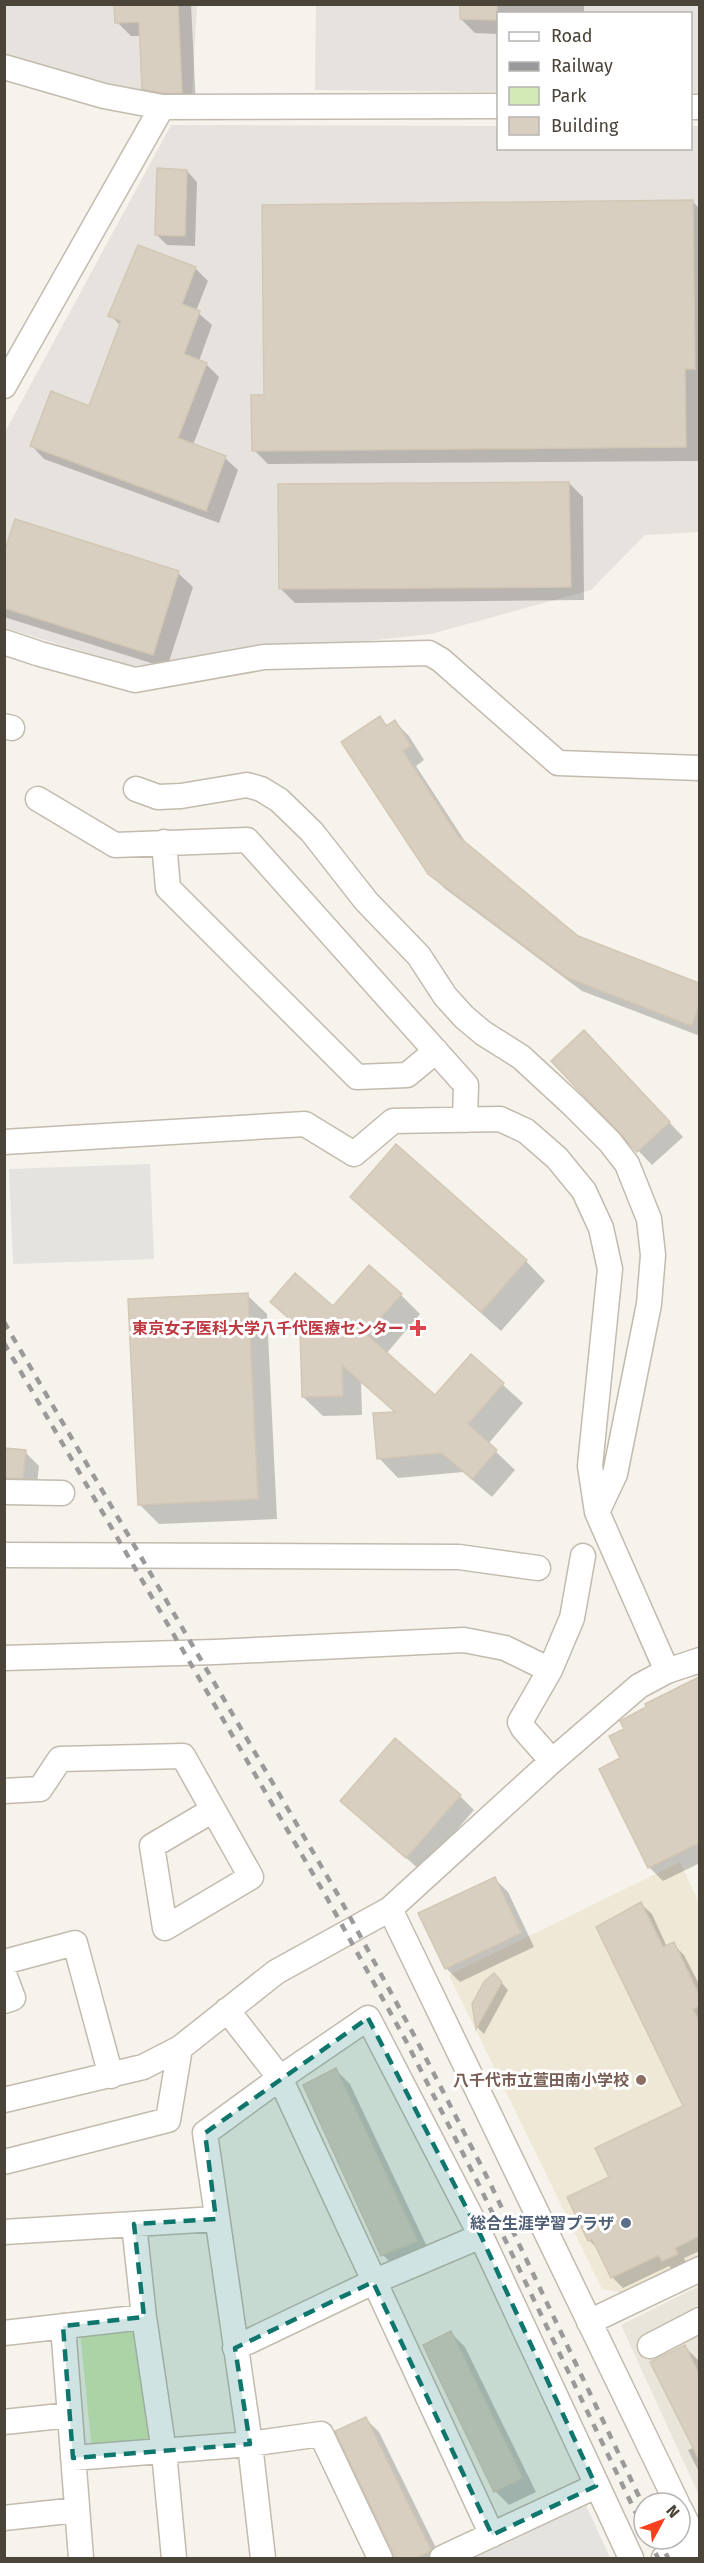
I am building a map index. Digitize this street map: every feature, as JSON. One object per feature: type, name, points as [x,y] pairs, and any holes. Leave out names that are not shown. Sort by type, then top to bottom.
[{"type":"street","points":[[4,68],[104,96],[162,107],[497,106]]},
{"type":"street","points":[[4,386],[13,352],[162,107]]},
{"type":"street","points":[[4,642],[135,680],[264,657],[429,654],[441,660],[558,763],[699,768]]},
{"type":"street","points":[[136,789],[158,797],[181,796],[247,785],[261,789],[279,800],[312,832],[366,901],[419,956],[445,996],[464,1017],[483,1033],[521,1057],[580,1112],[627,1164],[649,1220],[653,1255],[649,1304],[615,1474],[597,1512]]},
{"type":"street","points":[[38,799],[115,845],[247,840],[466,1085],[465,1120]]},
{"type":"street","points":[[164,842],[168,888],[357,1077],[406,1075],[436,1051]]},
{"type":"street","points":[[4,1142],[306,1124],[354,1154],[393,1121],[500,1119],[526,1131],[557,1158],[584,1191],[601,1228],[610,1269],[590,1466],[597,1512],[667,1671]]},
{"type":"street","points":[[4,1492],[62,1493]]},
{"type":"street","points":[[4,1555],[459,1557],[538,1568]]},
{"type":"street","points":[[552,1761],[520,1722],[550,1670],[572,1618],[583,1556]]},
{"type":"street","points":[[4,1658],[215,1652],[464,1640],[505,1648],[550,1670]]},
{"type":"street","points":[[4,2100],[143,2067],[180,2048],[276,1972],[390,1909],[552,1761],[639,1686],[667,1671],[699,1660]]},
{"type":"street","points":[[4,1791],[40,1790],[60,1759],[183,1756],[251,1877],[165,1928],[152,1846],[213,1810]]},
{"type":"street","points":[[390,1909],[671,2491]]},
{"type":"street","points":[[4,1962],[75,1943],[111,2076]]},
{"type":"street","points":[[4,1974],[13,1998],[4,2001]]},
{"type":"street","points":[[227,2010],[280,2078],[492,2535]]},
{"type":"street","points":[[262,2559],[250,2444],[205,2133],[368,2018],[481,2236],[631,2559]]},
{"type":"street","points":[[4,2162],[168,2120],[180,2048]]},
{"type":"street","points":[[4,2232],[216,2219]]},
{"type":"street","points":[[134,2224],[144,2317],[165,2452],[174,2559]]},
{"type":"street","points":[[235,2348],[373,2282],[481,2236]]},
{"type":"street","points":[[589,2322],[699,2270]]},
{"type":"street","points":[[4,2333],[144,2317]]},
{"type":"street","points":[[650,2346],[699,2320]]},
{"type":"street","points":[[63,2326],[81,2559]]},
{"type":"street","points":[[4,2422],[70,2415]]},
{"type":"street","points":[[73,2458],[250,2444],[321,2434],[380,2559]]},
{"type":"street","points":[[442,2559],[596,2486]]},
{"type":"street","points":[[4,2517],[77,2510]]},
{"type":"street","points":[[664,2559],[698,2545]]},
{"type":"highlighted area","points":[[368,2018],[481,2236],[596,2486],[492,2535],[373,2282],[235,2348],[250,2444],[73,2458],[63,2326],[144,2317],[134,2224],[216,2219],[205,2133]]},
{"type":"shaded area","points":[[4,5],[197,5],[192,98],[133,94],[5,55]]},
{"type":"shaded area","points":[[316,5],[699,5],[699,94],[692,94],[692,12],[497,12],[497,92],[315,90]]},
{"type":"shaded area","points":[[171,125],[497,126],[497,150],[692,150],[692,126],[699,126],[699,532],[645,535],[591,590],[431,634],[131,666],[5,628],[5,432]]},
{"type":"shaded area","points":[[150,1164],[154,1259],[13,1264],[9,1169]]},
{"type":"shaded area","points":[[680,1862],[699,1903],[699,2255],[622,2293],[602,2289],[449,1975]]},
{"type":"shaded area","points":[[699,2286],[699,2495],[621,2325]]},
{"type":"shaded area","points":[[586,2505],[610,2558],[468,2558]]},
{"type":"green space","points":[[133,2324],[158,2440],[92,2451],[80,2332]]},
{"type":"building","points":[[114,4],[178,4],[182,93],[163,93],[142,89],[139,22],[115,23]]},
{"type":"building","points":[[460,4],[497,4],[497,20],[460,19]]},
{"type":"building","points":[[157,168],[187,170],[185,236],[155,235]]},
{"type":"building","points":[[693,200],[695,369],[685,369],[686,447],[252,451],[251,395],[264,395],[262,205]]},
{"type":"building","points":[[138,245],[196,267],[182,304],[200,311],[184,354],[207,363],[178,438],[226,456],[206,511],[30,446],[51,391],[89,406],[121,321],[108,316]]},
{"type":"building","points":[[569,482],[571,587],[279,589],[278,484]]},
{"type":"building","points":[[15,519],[179,571],[153,655],[4,608],[4,553]]},
{"type":"building","points":[[380,716],[386,726],[395,720],[411,746],[403,751],[458,836],[578,936],[699,983],[699,1005],[692,1026],[566,977],[428,874],[341,742]]},
{"type":"building","points":[[584,1030],[670,1122],[637,1152],[551,1061]]},
{"type":"building","points":[[396,1144],[527,1260],[481,1312],[350,1197]]},
{"type":"building","points":[[369,1265],[402,1294],[366,1334],[435,1395],[471,1354],[504,1383],[468,1424],[497,1450],[472,1479],[442,1453],[377,1459],[373,1413],[395,1412],[342,1365],[343,1396],[302,1397],[300,1328],[270,1302],[295,1273],[333,1306]]},
{"type":"building","points":[[248,1293],[258,1499],[138,1505],[128,1299]]},
{"type":"building","points":[[4,1448],[26,1450],[23,1478],[4,1478]]},
{"type":"building","points":[[699,1677],[699,1843],[648,1868],[599,1769],[620,1758],[609,1736],[624,1729],[620,1721],[646,1707],[645,1704]]},
{"type":"building","points":[[395,1738],[461,1795],[406,1858],[340,1801]]},
{"type":"building","points":[[495,1877],[521,1933],[445,1969],[418,1913]]},
{"type":"building","points":[[641,1902],[663,1947],[674,1942],[699,1995],[699,2006],[693,2009],[699,2022],[699,2236],[675,2248],[678,2254],[662,2261],[659,2255],[611,2278],[592,2239],[588,2241],[567,2197],[609,2177],[595,2148],[683,2106],[596,1927]]},
{"type":"building","points":[[494,1973],[502,1982],[476,2029],[472,2004],[484,1982]]},
{"type":"building","points":[[336,2068],[418,2241],[381,2256],[303,2085]]},
{"type":"building","points":[[451,2331],[523,2478],[494,2492],[423,2345]]},
{"type":"building","points":[[685,2345],[699,2374],[699,2460],[650,2362]]},
{"type":"building","points":[[366,2417],[431,2550],[415,2559],[396,2559],[335,2431]]},
{"type":"railway","points":[[4,1322],[338,1895],[415,2037],[489,2181],[636,2491]]},
{"type":"railway","points":[[4,1343],[327,1898],[406,2041],[479,2185],[632,2505]]},
{"type":"railway","points":[[654,2551],[658,2558]]},
{"type":"railway","points":[[665,2551],[668,2558]]},
{"type":"place","name":"東京女子医科大学八千代医療センター","points":[[418,1328]]},
{"type":"place","name":"八千代市立萱田南小学校","points":[[641,2080]]},
{"type":"place","name":"総合生涯学習プラザ","points":[[626,2223]]}]
